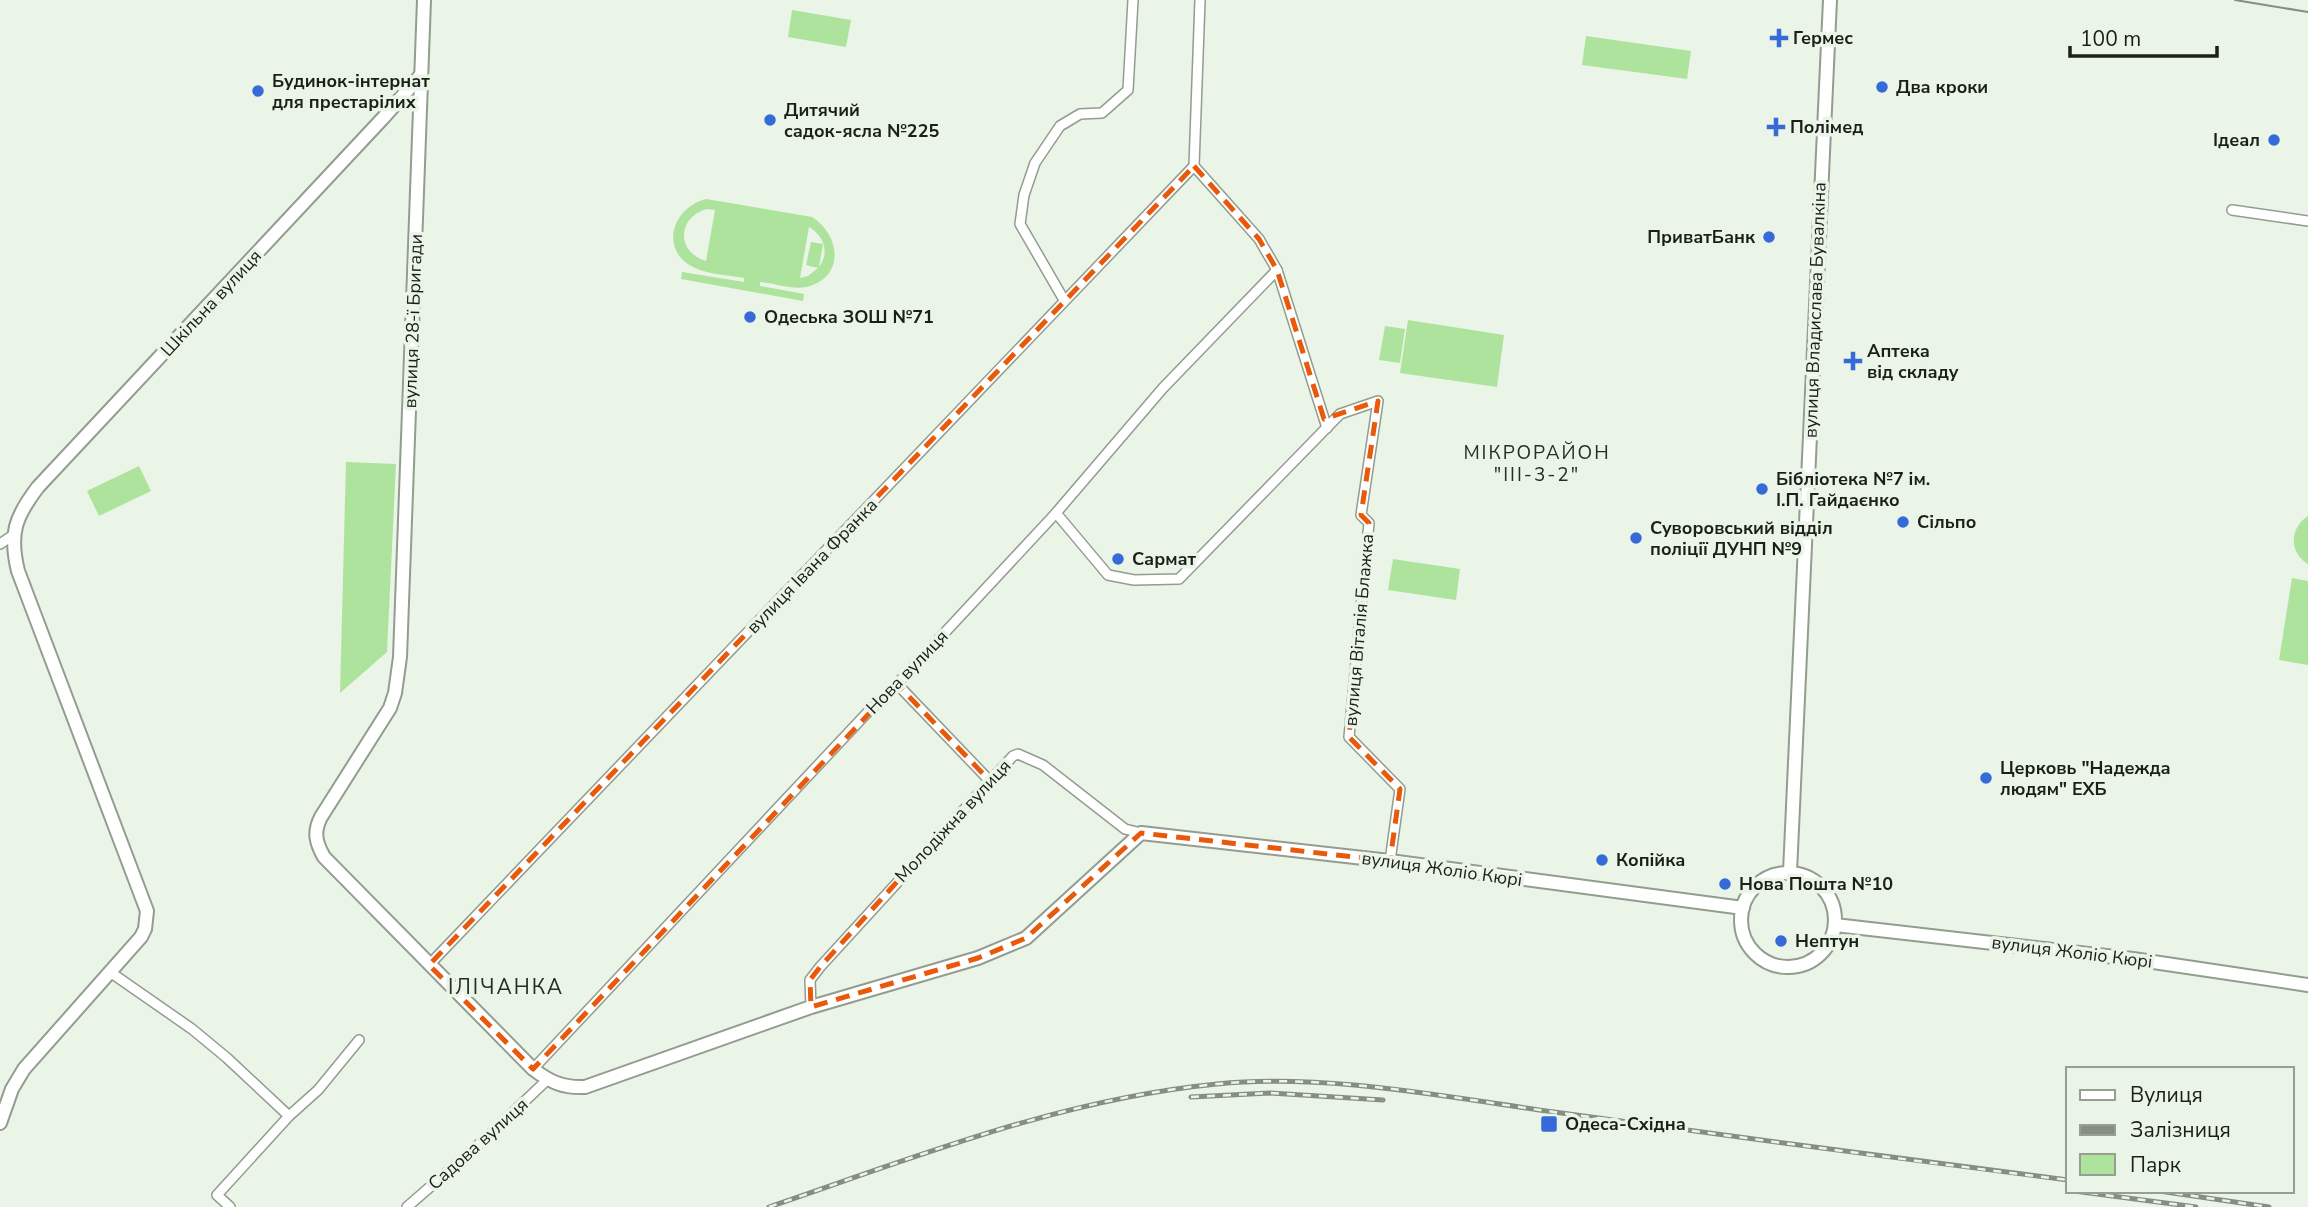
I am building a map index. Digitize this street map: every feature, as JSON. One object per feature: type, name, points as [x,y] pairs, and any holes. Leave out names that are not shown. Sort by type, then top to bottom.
[{"type":"street","name":"вулиця 28-ї Бригади","points":[[424,0],[401,641],[395,693],[390,708],[321,817],[316,827],[316,836],[324,857],[429,964]]},
{"type":"street","points":[[1064,300],[1020,224],[1024,195],[1035,163],[1060,126],[1080,114],[1102,113],[1128,90],[1133,0]]},
{"type":"street","points":[[1056,513],[1108,575],[1134,580],[1179,579],[1327,428],[1277,270],[1259,239],[1194,166],[1200,0]]},
{"type":"street","name":"вулиця Владислава Бувалкіна","points":[[1790,872],[1830,0]]},
{"type":"street","name":"Шкільна вулиця","points":[[12,536],[16,521],[38,487],[420,76]]},
{"type":"street","name":"вулиця Івана Франка","points":[[429,964],[1194,166]]},
{"type":"street","points":[[2232,210],[2308,221]]},
{"type":"street","name":"Нова вулиця","points":[[533,1069],[897,684],[1056,513],[1163,388],[1277,270]]},
{"type":"street","name":"вулиця Віталія Блажка","points":[[1327,428],[1340,414],[1378,401],[1361,515],[1369,523],[1349,737],[1400,789],[1390,861]]},
{"type":"street","points":[[0,544],[12,536],[18,572],[29,606],[147,911],[141,937],[24,1069],[12,1089],[0,1123]]},
{"type":"street","points":[[897,684],[989,780]]},
{"type":"street","name":"Молодіжна вулиця","points":[[811,1007],[810,980],[820,967],[1013,756],[1018,754],[1043,765],[1125,829],[1141,833]]},
{"type":"street","points":[[429,964],[533,1069],[547,1080],[571,1087],[585,1087],[811,1007],[978,958],[1026,938],[1141,833]]},
{"type":"street","name":"вулиця Жоліо Кюрі","points":[[1141,833],[1390,861],[1743,908]]},
{"type":"street","points":[[1790,872],[1805,875],[1818,883],[1828,895],[1834,909],[1835,925],[1831,939],[1816,957],[1796,966],[1780,966],[1766,961],[1754,951],[1745,938],[1743,908],[1749,893],[1760,882],[1774,875],[1790,872]]},
{"type":"street","name":"вулиця Жоліо Кюрі","points":[[1835,925],[2119,958],[2308,985]]},
{"type":"street","points":[[110,972],[192,1029],[289,1116]]},
{"type":"street","points":[[230,1207],[218,1195],[289,1116],[318,1090],[359,1040]]},
{"type":"street","name":"Садова вулиця","points":[[407,1207],[547,1080]]},
{"type":"highlighted area","points":[[1194,166],[1259,239],[1277,270],[1324,419],[1378,401],[1361,515],[1369,523],[1349,737],[1400,789],[1390,861],[1141,833],[1026,938],[978,958],[811,1007],[810,980],[820,967],[989,780],[897,684],[533,1069],[429,965]]},
{"type":"green space","points":[[792,10],[851,20],[846,47],[788,37]]},
{"type":"green space","points":[[1586,36],[1691,51],[1687,79],[1582,65]]},
{"type":"green space","points":[[706,199],[812,217],[821,224],[833,243],[834,263],[822,280],[810,286],[791,287],[760,282],[760,286],[804,294],[803,301],[681,279],[682,272],[744,282],[744,278],[695,268],[677,252],[673,242],[674,231],[684,211]],"holes":[[[707,209],[715,210],[706,261],[689,250],[684,235],[690,219]],[[809,227],[822,240],[825,250],[824,256],[819,267],[823,244],[811,242],[806,265],[818,268],[808,276],[800,278]]]},
{"type":"green space","points":[[1408,320],[1504,335],[1497,387],[1400,373]]},
{"type":"green space","points":[[1385,326],[1405,329],[1400,363],[1379,360]]},
{"type":"green space","points":[[346,462],[396,464],[387,652],[340,693]]},
{"type":"green space","points":[[139,466],[151,491],[99,516],[87,491]]},
{"type":"green space","points":[[2308,516],[2308,564],[2297,554],[2294,540],[2297,527]]},
{"type":"green space","points":[[1393,559],[1460,569],[1456,600],[1388,590]]},
{"type":"green space","points":[[2292,578],[2308,581],[2308,665],[2279,660]]},
{"type":"tram line","points":[[2235,0],[2308,12]]},
{"type":"railway","points":[[769,1207],[934,1150],[1045,1116],[1159,1092],[1259,1081],[1386,1088],[2066,1180]]},
{"type":"railway","points":[[1191,1097],[1270,1093],[1383,1100]]},
{"type":"railway","points":[[2089,1193],[2196,1207]]},
{"type":"railway","points":[[2173,1193],[2269,1207]]},
{"type":"place","name":"Гермес","points":[[1779,38]]},
{"type":"place","name":"Два кроки","points":[[1882,87]]},
{"type":"place","name":"Будинок-інтернат для престарілих","points":[[258,91]]},
{"type":"place","name":"Дитячий садок-ясла №225","points":[[770,120]]},
{"type":"place","name":"Полімед","points":[[1776,127]]},
{"type":"place","name":"Ідеал","points":[[2274,140]]},
{"type":"place","name":"ПриватБанк","points":[[1769,237]]},
{"type":"place","name":"Одеська ЗОШ №71","points":[[750,317]]},
{"type":"place","name":"Аптека від складу","points":[[1853,361]]},
{"type":"place","name":"Бібліотека №7 ім. І.П. Гайдаєнко","points":[[1762,489]]},
{"type":"place","name":"Сільпо","points":[[1903,522]]},
{"type":"place","name":"Суворовський відділ поліції ДУНП №9","points":[[1636,538]]},
{"type":"place","name":"Сармат","points":[[1118,559]]},
{"type":"place","name":"Церковь \"Надежда людям\" ЕХБ","points":[[1986,778]]},
{"type":"place","name":"Копійка","points":[[1602,860]]},
{"type":"place","name":"Нова Пошта №10","points":[[1725,884]]},
{"type":"place","name":"Нептун","points":[[1781,941]]},
{"type":"place","name":"Одеса-Східна","points":[[1549,1124]]},
{"type":"district","name":"МІКРОРАЙОН \"ІІІ-3-2\"","points":[[1537,463]]},
{"type":"district","name":"ІЛІЧАНКА","points":[[506,987]]}]
